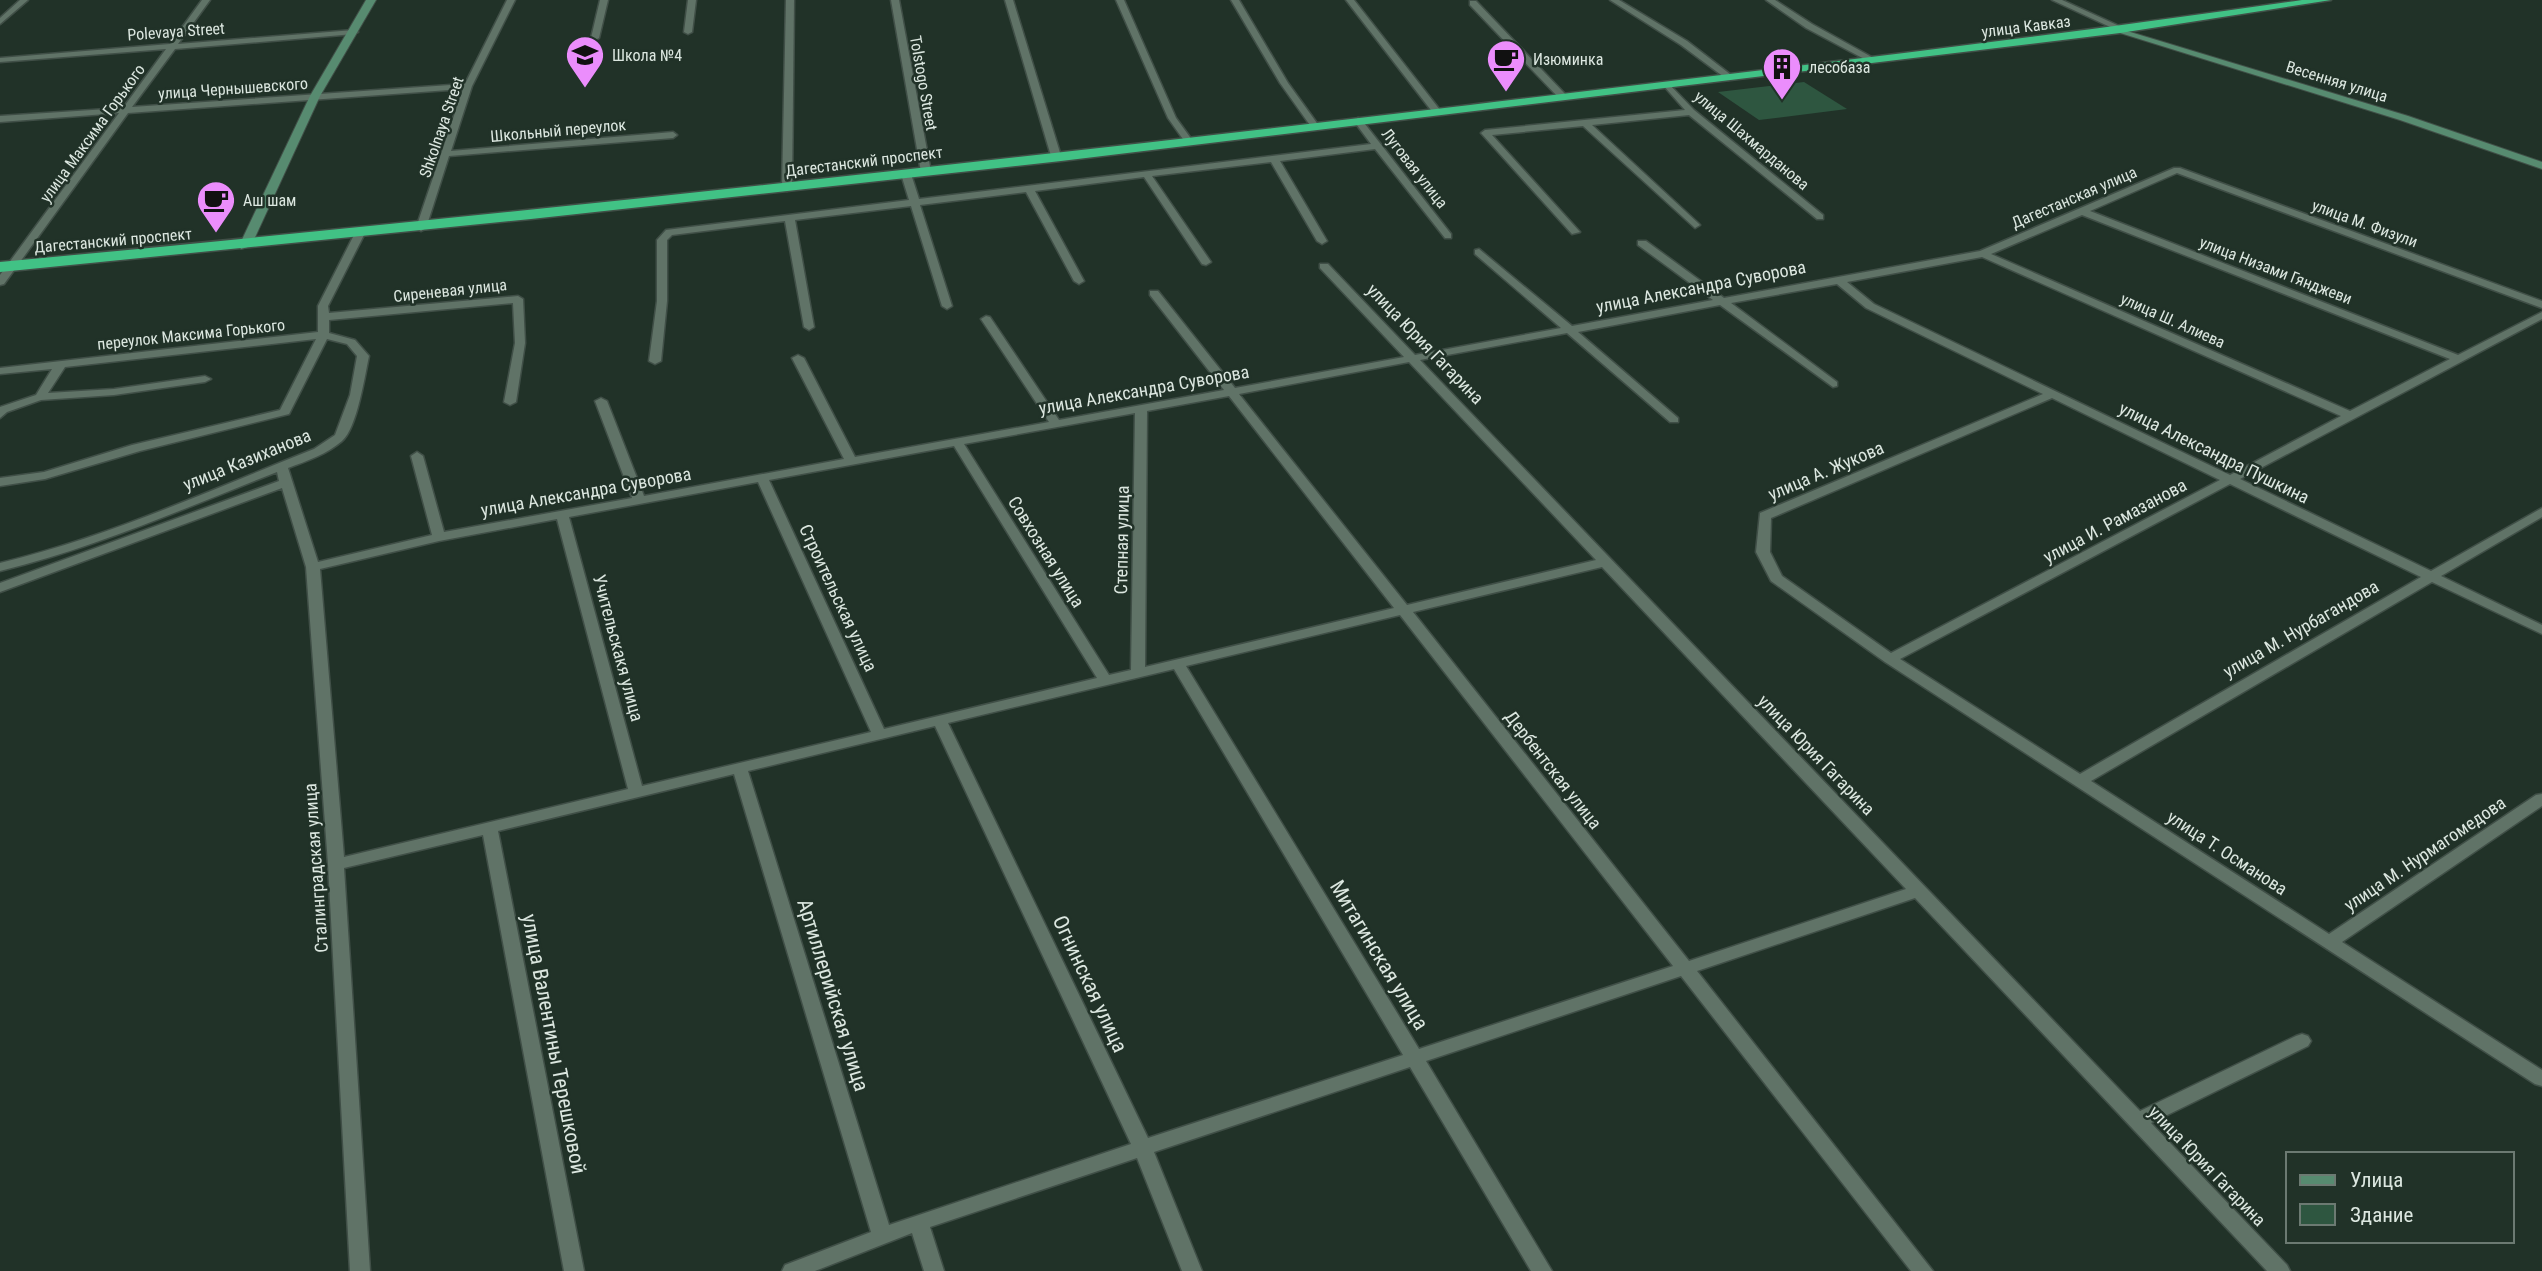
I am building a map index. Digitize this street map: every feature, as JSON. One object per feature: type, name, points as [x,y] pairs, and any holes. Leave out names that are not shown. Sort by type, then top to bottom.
[{"type":"highway","name":"улица Кавказ","points":[[1731,78],[2122,30],[2325,0]]},
{"type":"highway","name":"Дагестанский проспект","points":[[6,267],[421,228],[1731,78]]},
{"type":"street","points":[[0,22],[24,0]]},
{"type":"street","name":"улица Максима Горького","points":[[0,282],[6,267],[206,0]]},
{"type":"street","points":[[246,246],[315,96],[371,0]]},
{"type":"street","name":"Shkolnaya Street","points":[[421,228],[468,86],[511,0]]},
{"type":"street","points":[[595,38],[604,0]]},
{"type":"street","points":[[688,32],[692,0]]},
{"type":"street","points":[[786,188],[790,0]]},
{"type":"street","name":"Tolstogo Street","points":[[895,0],[926,172]]},
{"type":"street","points":[[1009,0],[1056,156]]},
{"type":"street","points":[[1120,0],[1172,118],[1188,141]]},
{"type":"street","points":[[1235,0],[1284,83],[1315,126]]},
{"type":"street","points":[[1350,0],[1437,112]]},
{"type":"street","points":[[1614,0],[1684,43],[1731,78]]},
{"type":"street","points":[[1770,0],[1810,26],[1873,60]]},
{"type":"street","points":[[2056,0],[2122,30]]},
{"type":"street","points":[[1473,3],[1563,97]]},
{"type":"street","name":"Весенняя улица","points":[[2122,30],[2404,118],[2542,166]]},
{"type":"street","name":"Polevaya Street","points":[[0,60],[354,32]]},
{"type":"street","name":"улица Шахмарданова","points":[[1667,85],[1690,112],[1820,217]]},
{"type":"street","name":"улица Чернышевского","points":[[0,120],[468,86]]},
{"type":"street","points":[[1576,232],[1485,134],[1690,112]]},
{"type":"street","name":"Луговая улица","points":[[1358,121],[1448,236]]},
{"type":"street","points":[[1585,122],[1695,225]]},
{"type":"street","name":"Школьный переулок","points":[[446,154],[673,135]]},
{"type":"street","points":[[655,360],[662,301],[662,236],[669,232],[1378,146]]},
{"type":"street","points":[[1274,159],[1322,241]]},
{"type":"street","name":"Дагестанская улица","points":[[1983,254],[2177,170]]},
{"type":"street","name":"улица М. Физули","points":[[2177,170],[2542,304]]},
{"type":"street","points":[[906,174],[947,306]]},
{"type":"street","points":[[1146,174],[1206,262]]},
{"type":"street","points":[[1028,187],[1079,281]]},
{"type":"street","name":"улица Низами Гянджеви","points":[[2081,211],[2459,359]]},
{"type":"street","points":[[789,216],[809,327]]},
{"type":"street","points":[[324,335],[323,306],[359,234]]},
{"type":"street","points":[[1642,243],[1833,384]]},
{"type":"street","points":[[1479,252],[1674,420]]},
{"type":"street","name":"улица Александра Суворова","points":[[313,568],[439,537],[1983,254]]},
{"type":"street","name":"улица Ш. Алиева","points":[[1983,254],[2351,416]]},
{"type":"street","name":"улица Юрия Гагарина","points":[[1324,266],[2280,1271]]},
{"type":"street","name":"улица Александра Пушкина","points":[[1837,279],[1870,306],[2542,631]]},
{"type":"street","name":"Дербентская улица","points":[[1154,293],[1923,1271]]},
{"type":"street","name":"Сиреневая улица","points":[[324,317],[518,299],[520,343],[510,402]]},
{"type":"street","name":"улица И. Рамазанова","points":[[1890,659],[2542,315]]},
{"type":"street","points":[[986,319],[1056,424]]},
{"type":"street","name":"переулок Максима Горького","points":[[0,371],[324,335]]},
{"type":"street","name":"улица Казиханова","points":[[0,482],[45,475],[136,448],[285,412],[324,335],[351,342],[363,356],[356,395],[340,438],[282,475],[45,556],[0,567]]},
{"type":"street","points":[[798,358],[852,461]]},
{"type":"street","points":[[40,397],[61,364]]},
{"type":"street","points":[[0,414],[2,410],[40,397],[114,392],[205,379]]},
{"type":"street","name":"улица А. Жукова","points":[[1890,659],[1776,579],[1763,552],[1765,516],[2052,394]]},
{"type":"street","points":[[601,401],[639,500]]},
{"type":"street","name":"Степная улица","points":[[1138,672],[1141,408]]},
{"type":"street","name":"Совхозная улица","points":[[957,442],[1105,680]]},
{"type":"street","points":[[417,456],[439,537]]},
{"type":"street","points":[[0,588],[282,475]]},
{"type":"street","name":"Сталинградская улица","points":[[282,475],[313,568],[336,864],[360,1271]]},
{"type":"street","name":"Строительская улица","points":[[762,478],[879,734]]},
{"type":"street","name":"улица М. Нурбагандова","points":[[2079,780],[2542,512]]},
{"type":"street","name":"Учительскакя улица","points":[[562,514],[636,791]]},
{"type":"street","points":[[336,864],[1605,562]]},
{"type":"street","name":"улица Т. Османова","points":[[1890,659],[2542,1079]]},
{"type":"street","name":"Митагинская улица","points":[[1177,663],[1542,1271]]},
{"type":"street","name":"Огнинская улица","points":[[939,719],[1143,1149],[1192,1271]]},
{"type":"street","name":"Артиллерийская улица","points":[[739,767],[883,1237]]},
{"type":"street","name":"улица М. Нурмагомедова","points":[[2329,942],[2542,799]]},
{"type":"street","name":"улица Валентины Терешковой","points":[[489,826],[574,1271]]},
{"type":"street","points":[[792,1271],[919,1222],[1919,891]]},
{"type":"street","points":[[2138,1121],[2302,1041]]},
{"type":"street","points":[[919,1222],[934,1271]]},
{"type":"building","name":"лесобаза","points":[[1804,82],[1847,109],[1759,120],[1718,92]]},
{"type":"place","name":"Школа №4","points":[[585,89]]},
{"type":"place","name":"Изюминка","points":[[1506,93]]},
{"type":"place","name":"лесобаза","points":[[1782,101]]},
{"type":"place","name":"Аш шам","points":[[216,234]]}]
